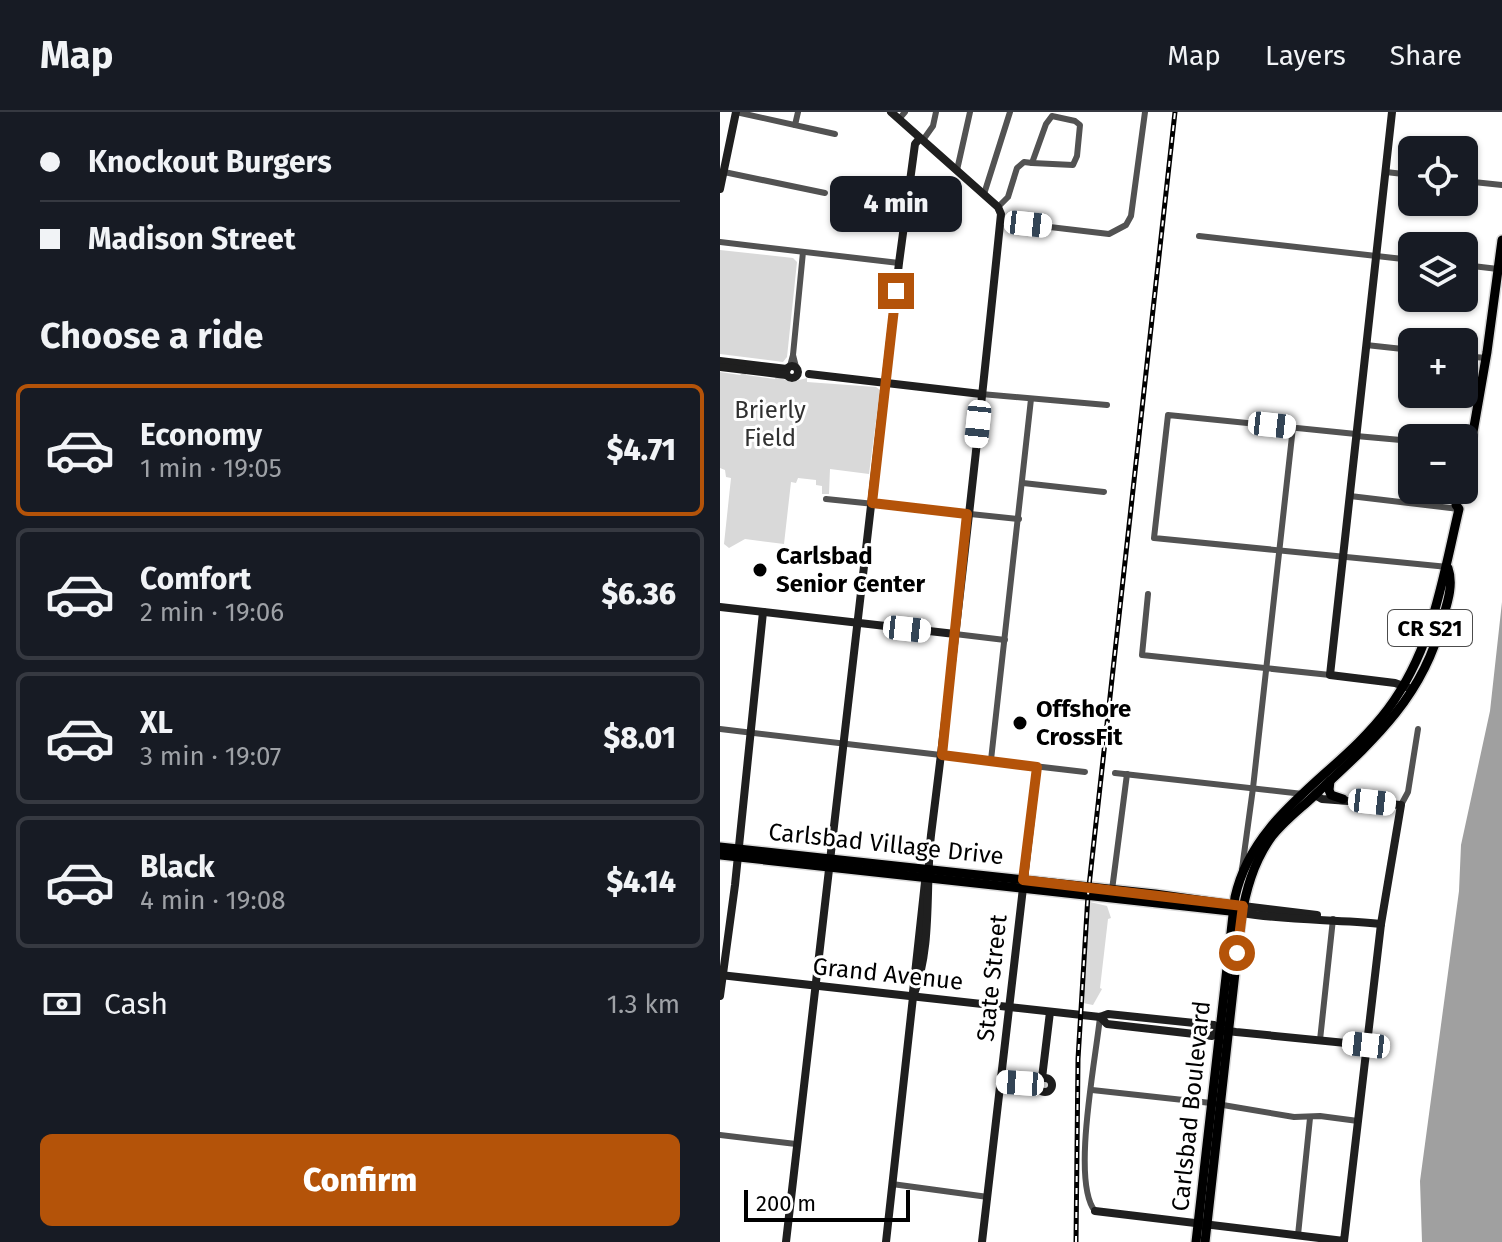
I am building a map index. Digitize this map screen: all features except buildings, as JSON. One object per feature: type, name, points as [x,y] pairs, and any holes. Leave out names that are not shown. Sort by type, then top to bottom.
[{"type":"main road","name":"Carlsbad Boulevard","points":[[1472,424],[1486,358],[1502,240]]},
{"type":"main road","name":"Carlsbad Boulevard","points":[[1196,1242],[1202,1224],[1242,872],[1265,832],[1375,725],[1428,663],[1440,631],[1452,578],[1448,567],[1458,504]]},
{"type":"main road","name":"Carlsbad Boulevard","points":[[1238,909],[1255,865],[1269,840],[1384,730],[1408,688]]},
{"type":"main road","points":[[1315,795],[1314,788],[1327,770]]},
{"type":"main road","points":[[1330,781],[1331,795],[1343,799]]},
{"type":"main road","points":[[1287,820],[1303,794]]},
{"type":"main road","name":"Carlsbad Village Drive","points":[[720,847],[738,852],[1238,909]]},
{"type":"main road","name":"Carlsbad Village Drive","points":[[720,855],[738,852]]},
{"type":"main road","name":"Carlsbad Boulevard","points":[[1202,1224],[1205,1242]]},
{"type":"street","points":[[720,189],[736,112],[835,134]]},
{"type":"street","points":[[795,125],[798,112]]},
{"type":"street","points":[[886,1242],[913,997],[923,951],[927,874],[1000,221],[998,207],[921,139],[902,116],[891,112]]},
{"type":"street","points":[[786,1242],[899,263],[915,144],[933,126],[936,112]]},
{"type":"street","points":[[957,170],[970,112]]},
{"type":"street","points":[[984,194],[1010,112]]},
{"type":"street","points":[[1000,221],[1109,234],[1126,225],[1131,216],[1145,112]]},
{"type":"street","points":[[1330,675],[1392,112]]},
{"type":"street","points":[[998,207],[1008,197],[1017,168],[1024,162],[1032,163],[1073,165],[1081,130],[1078,122],[1057,116],[1049,118],[1032,163]]},
{"type":"street","points":[[724,172],[825,193]]},
{"type":"street","points":[[1386,172],[1398,173]]},
{"type":"street","points":[[1478,182],[1502,185]]},
{"type":"street","points":[[1199,236],[1398,258]]},
{"type":"street","points":[[720,242],[899,263]]},
{"type":"street","points":[[792,371],[803,252]]},
{"type":"street","points":[[1478,267],[1498,269]]},
{"type":"street","points":[[1366,345],[1398,348]]},
{"type":"street","points":[[1478,357],[1486,358]]},
{"type":"street","points":[[720,364],[1107,405]]},
{"type":"street","points":[[991,760],[1031,399]]},
{"type":"street","points":[[1398,440],[1168,415],[1154,538],[1448,567]]},
{"type":"street","points":[[1242,872],[1293,427]]},
{"type":"street","points":[[1023,483],[1104,492]]},
{"type":"street","points":[[1350,496],[1459,509]]},
{"type":"street","points":[[826,499],[1019,519]]},
{"type":"street","points":[[1148,594],[1142,655],[1330,675],[1408,688]]},
{"type":"street","points":[[720,607],[1005,640]]},
{"type":"street","points":[[720,996],[763,612]]},
{"type":"street","points":[[720,729],[1085,772]]},
{"type":"street","points":[[1100,1017],[1083,1167],[1086,1196],[1095,1211],[1344,1241],[1381,924],[1401,805],[1408,792],[1418,729]]},
{"type":"street","name":"State Street","points":[[982,1242],[1037,767]]},
{"type":"street","points":[[1115,773],[1303,794]]},
{"type":"street","points":[[1111,894],[1127,774]]},
{"type":"street","points":[[1315,795],[1322,799],[1401,805]]},
{"type":"street","name":"Carlsbad Village Drive","points":[[1238,909],[1305,920],[1333,919],[1381,924]]},
{"type":"street","points":[[1320,1040],[1333,919]]},
{"type":"street","name":"Grand Avenue","points":[[721,975],[1100,1017],[1108,1014],[1177,1020],[1214,1025],[1224,1031],[1366,1045]]},
{"type":"street","points":[[1002,1081],[1042,1080],[1052,1012]]},
{"type":"street","points":[[1092,1090],[1310,1118],[1320,1116],[1358,1121]]},
{"type":"street","points":[[1297,1237],[1310,1118]]},
{"type":"street","points":[[720,1135],[796,1144]]},
{"type":"street","points":[[892,1184],[988,1197]]},
{"type":"green space","points":[[720,250],[793,258],[797,262],[787,357],[783,362],[720,354]]},
{"type":"green space","name":"Brierly Field","points":[[745,371],[746,375],[775,379],[776,376],[791,382],[807,378],[807,382],[876,387],[880,390],[869,474],[830,469],[829,494],[822,494],[822,486],[816,485],[816,480],[798,478],[796,483],[791,482],[784,544],[745,539],[729,548],[724,544],[731,478],[726,477],[725,470],[720,468],[720,372],[740,375]]},
{"type":"green space","points":[[1090,902],[1107,906],[1111,918],[1108,919],[1102,989],[1093,1005],[1083,1003]]},
{"type":"shaded area","points":[[1502,602],[1502,1242],[1422,1242],[1420,1181],[1459,891],[1461,845],[1490,711]]},
{"type":"railway","points":[[1076,1242],[1078,1059],[1088,895],[1175,112]]},
{"type":"place","name":"Carlsbad Senior Center","points":[[760,570]]},
{"type":"place","name":"Offshore CrossFit","points":[[1020,723]]},
{"type":"route","points":[[896,291],[872,503],[967,514],[942,755],[1037,767],[1023,880],[1243,906],[1237,953]]}]
